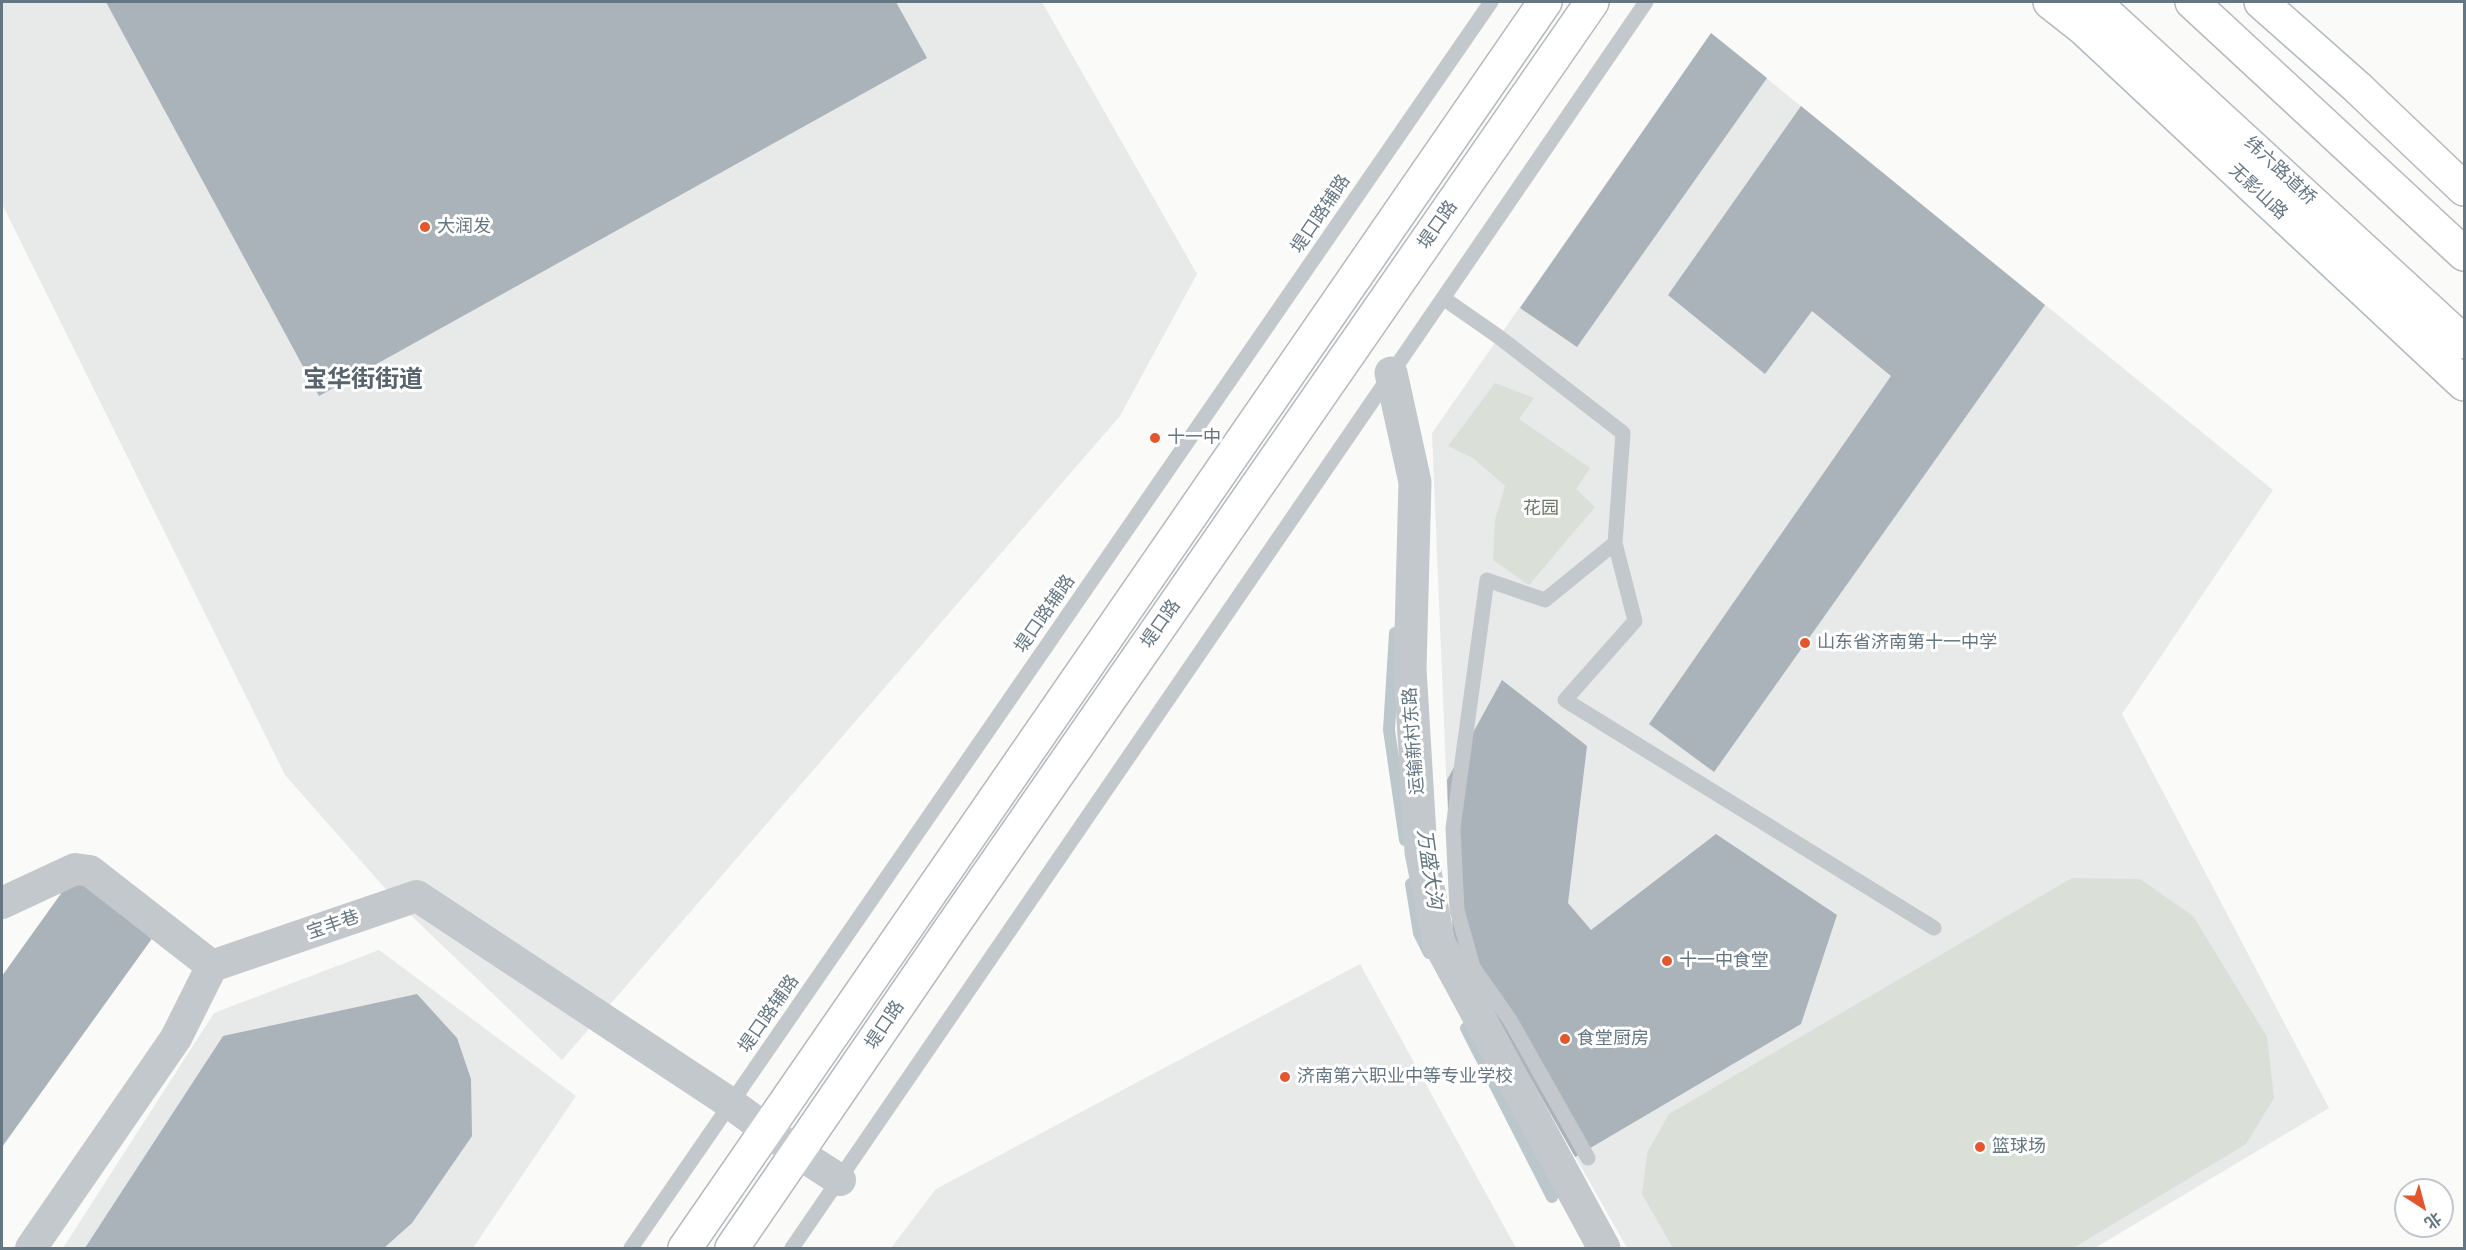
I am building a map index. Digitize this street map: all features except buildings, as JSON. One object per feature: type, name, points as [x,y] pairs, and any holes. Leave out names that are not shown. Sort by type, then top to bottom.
[{"type":"main road","name":"堤口路","points":[[685,1248],[1545,2]]},
{"type":"main road","name":"堤口路","points":[[732,1248],[1592,2]]},
{"type":"main road","name":"无影山路","points":[[2050,2],[2083,28],[2464,384]]},
{"type":"main road","name":"纬六路道桥","points":[[2094,2],[2464,342]]},
{"type":"main road","points":[[2192,2],[2464,254]]},
{"type":"main road","points":[[2261,2],[2357,87],[2464,189]]},
{"type":"street","name":"运输新村东路","points":[[1391,373],[1415,482],[1410,669],[1421,852],[1439,943],[1604,1248]]},
{"type":"street","points":[[2,903],[75,869],[90,871],[212,966],[176,1038],[31,1248]]},
{"type":"street","name":"宝丰巷","points":[[212,966],[417,896],[730,1104]]},
{"type":"street","points":[[730,1104],[840,1180]]},
{"type":"lane","name":"堤口路辅路","points":[[631,1248],[1491,2]]},
{"type":"lane","points":[[792,1248],[1646,2]]},
{"type":"lane","points":[[1443,298],[1499,337],[1623,433],[1614,543],[1635,621],[1565,700],[1934,928]]},
{"type":"lane","points":[[1588,1158],[1510,1020],[1473,967],[1457,910],[1453,828],[1477,668],[1487,580],[1545,600],[1614,543]]},
{"type":"shaded area","points":[[2,2],[1042,2],[1197,274],[1120,416],[562,1060],[398,903],[285,775],[2,204]]},
{"type":"shaded area","name":"山东省济南第十一中学","points":[[1711,33],[2273,490],[2122,714],[2329,1108],[2095,1248],[1627,1248],[1453,941],[1432,433]]},
{"type":"shaded area","points":[[379,950],[576,1096],[473,1248],[63,1248],[214,1013]]},
{"type":"shaded area","name":"济南第六职业中等专业学校","points":[[1360,964],[1516,1248],[891,1248],[936,1189]]},
{"type":"green space","name":"花园","points":[[1495,383],[1534,398],[1519,419],[1590,468],[1576,489],[1595,507],[1529,585],[1493,560],[1495,520],[1505,486],[1473,458],[1448,446]]},
{"type":"green space","points":[[2072,878],[2140,879],[2193,916],[2267,1037],[2274,1098],[2246,1144],[2073,1248],[1673,1248],[1642,1194],[1647,1153],[1669,1114]]},
{"type":"waterway","name":"万盛大沟","points":[[1395,633],[1389,730],[1405,840]]},
{"type":"waterway","name":"万盛大沟","points":[[1411,884],[1419,933],[1429,953]]},
{"type":"waterway","name":"万盛大沟","points":[[1466,1028],[1552,1197]]},
{"type":"place","name":"大润发","points":[[425,227]]},
{"type":"place","name":"十一中","points":[[1155,438]]},
{"type":"place","name":"山东省济南第十一中学","points":[[1805,643]]},
{"type":"place","name":"十一中食堂","points":[[1667,961]]},
{"type":"place","name":"食堂厨房","points":[[1565,1039]]},
{"type":"place","name":"济南第六职业中等专业学校","points":[[1285,1077]]},
{"type":"place","name":"篮球场","points":[[1980,1147]]},
{"type":"district","name":"宝华街街道","points":[[363,380]]}]
